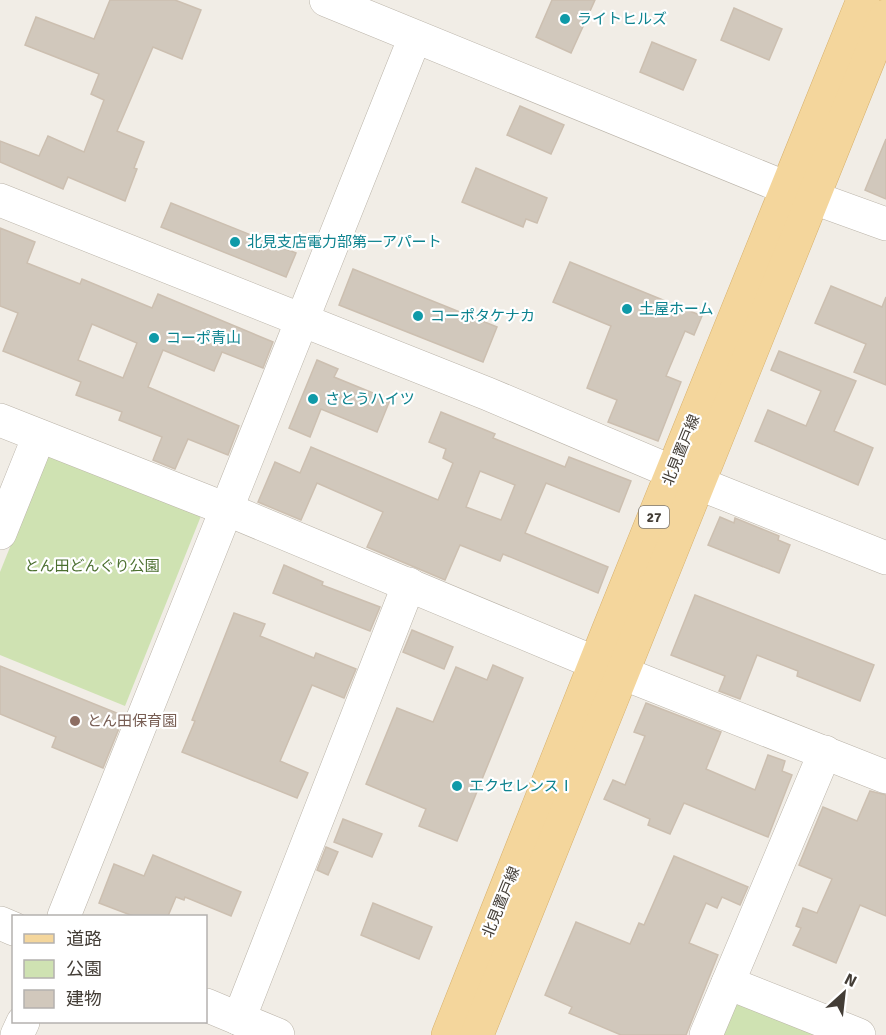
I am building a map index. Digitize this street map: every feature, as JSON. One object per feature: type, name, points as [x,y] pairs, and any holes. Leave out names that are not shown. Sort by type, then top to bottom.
[{"type":"main road","name":"北見置戸線","points":[[801,193],[863,0]]},
{"type":"main road","name":"北見置戸線","points":[[477,1035],[609,668],[685,477],[801,193],[886,16]]},
{"type":"main road","name":"北見置戸線","points":[[448,1035],[609,668]]},
{"type":"street","points":[[326,0],[801,193],[886,224]]},
{"type":"street","points":[[64,915],[300,319],[415,37]]},
{"type":"street","points":[[0,200],[488,394],[886,558]]},
{"type":"street","points":[[0,420],[226,509],[609,668],[886,777]]},
{"type":"street","points":[[0,533],[39,436]]},
{"type":"street","points":[[239,1019],[408,584]]},
{"type":"street","points":[[706,1035],[825,752]]},
{"type":"street","points":[[728,983],[859,1035]]},
{"type":"street","points":[[207,1005],[278,1035]]},
{"type":"green space","name":"とん田どんぐり公園","points":[[48,453],[201,516],[125,706],[0,655],[0,572]]},
{"type":"green space","points":[[738,993],[843,1035],[722,1035]]},
{"type":"building","points":[[110,0],[175,0],[201,10],[182,59],[153,47],[117,131],[144,142],[125,201],[68,177],[63,189],[0,162],[0,141],[39,156],[48,136],[84,152],[104,100],[91,94],[99,74],[25,45],[36,17],[94,39]]},
{"type":"building","name":"ライトヒルズ","points":[[552,0],[595,0],[571,53],[536,37]]},
{"type":"building","points":[[734,8],[782,29],[769,60],[721,40]]},
{"type":"building","points":[[652,42],[696,60],[683,90],[640,72]]},
{"type":"building","points":[[520,106],[564,125],[551,154],[507,135]]},
{"type":"building","points":[[886,139],[886,199],[865,190]]},
{"type":"building","points":[[476,168],[547,198],[537,223],[526,219],[523,227],[462,202]]},
{"type":"building","name":"北見支店電力部第一アパート","points":[[171,203],[296,253],[286,277],[161,227]]},
{"type":"building","points":[[0,228],[35,242],[27,263],[80,284],[82,279],[152,308],[158,294],[273,342],[263,368],[222,352],[214,371],[163,350],[148,387],[239,426],[228,455],[188,439],[175,469],[153,460],[162,437],[119,420],[122,412],[76,395],[81,382],[3,351],[18,313],[0,306]],"holes":[[[92,324],[137,343],[123,378],[78,360]]]},
{"type":"building","points":[[570,262],[702,316],[694,335],[685,331],[666,376],[681,382],[658,441],[608,422],[617,400],[587,388],[611,326],[553,302]]},
{"type":"building","name":"コーポタケナカ","points":[[353,269],[497,327],[483,362],[339,305]]},
{"type":"building","points":[[831,286],[882,307],[886,297],[886,385],[854,372],[866,344],[815,323]]},
{"type":"building","points":[[779,351],[856,381],[834,431],[873,448],[858,485],[755,441],[768,410],[806,426],[821,391],[771,370]]},
{"type":"building","points":[[317,360],[338,369],[334,377],[390,400],[377,432],[321,409],[310,437],[289,428]]},
{"type":"building","points":[[441,412],[495,434],[493,438],[565,467],[569,457],[631,481],[619,512],[546,483],[525,533],[608,567],[598,593],[503,554],[500,561],[460,545],[445,580],[367,547],[383,512],[317,483],[301,520],[258,502],[275,462],[300,473],[311,447],[438,500],[453,463],[443,458],[446,449],[429,442]],"holes":[[[480,471],[515,485],[501,520],[466,507]]]},
{"type":"building","points":[[720,517],[734,523],[735,518],[779,536],[778,540],[790,545],[779,573],[708,545]]},
{"type":"building","points":[[284,565],[323,582],[322,585],[380,607],[370,631],[273,593]]},
{"type":"building","points":[[695,595],[874,665],[860,701],[797,676],[798,671],[757,655],[740,699],[719,691],[725,676],[671,655]]},
{"type":"building","points":[[234,613],[265,624],[260,636],[314,658],[316,653],[356,669],[344,698],[312,685],[280,761],[308,773],[297,798],[182,752],[195,721],[192,720]]},
{"type":"building","points":[[412,630],[453,647],[444,669],[403,652]]},
{"type":"building","points":[[493,665],[523,678],[457,841],[419,826],[426,809],[366,784],[397,708],[433,722],[456,667],[487,680]]},
{"type":"building","name":"とん田保育園","points":[[0,666],[124,716],[103,768],[52,747],[56,737],[0,714]]},
{"type":"building","points":[[646,703],[721,732],[706,769],[755,790],[768,755],[785,761],[782,771],[792,775],[768,837],[684,803],[670,834],[648,825],[650,819],[604,799],[613,780],[625,785],[645,736],[634,732]]},
{"type":"building","points":[[870,791],[886,795],[886,916],[860,905],[836,963],[793,945],[801,928],[796,926],[803,908],[817,913],[832,879],[799,865],[823,807],[857,821]]},
{"type":"building","points":[[343,819],[382,834],[372,857],[334,842]]},
{"type":"building","points":[[326,847],[338,852],[328,875],[317,870]]},
{"type":"building","points":[[153,855],[241,892],[231,916],[185,897],[184,900],[176,897],[168,915],[130,915],[99,903],[114,864],[144,876]]},
{"type":"building","points":[[674,856],[748,887],[740,905],[722,897],[717,908],[706,903],[689,943],[718,955],[686,1035],[621,1035],[569,1013],[572,1007],[545,995],[576,922],[630,944],[639,923],[644,925]]},
{"type":"building","points":[[373,903],[432,927],[419,959],[361,935]]},
{"type":"place","name":"ライトヒルズ","points":[[565,19]]},
{"type":"place","name":"北見支店電力部第一アパート","points":[[235,242]]},
{"type":"place","name":"土屋ホーム","points":[[627,309]]},
{"type":"place","name":"コーポタケナカ","points":[[418,316]]},
{"type":"place","name":"コーポ青山","points":[[154,338]]},
{"type":"place","name":"さとうハイツ","points":[[313,399]]},
{"type":"place","name":"とん田保育園","points":[[75,721]]},
{"type":"place","name":"エクセレンスⅠ","points":[[457,786]]}]
